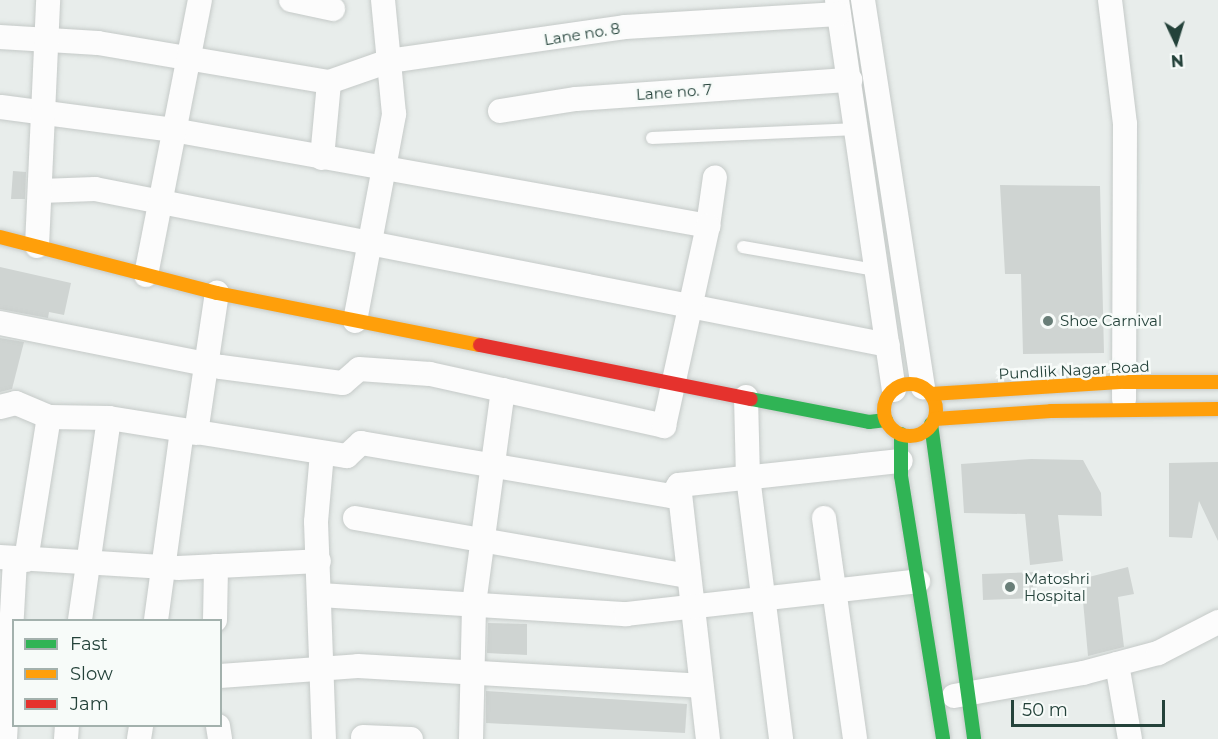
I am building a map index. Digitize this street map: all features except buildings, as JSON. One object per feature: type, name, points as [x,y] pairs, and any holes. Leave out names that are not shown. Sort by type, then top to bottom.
[{"type":"main road","points":[[0,237],[217,293],[869,422],[886,420]]},
{"type":"main road","name":"Pundlik Nagar Road","points":[[927,391],[1124,382],[1218,382]]},
{"type":"main road","points":[[974,739],[933,422],[927,391],[903,385],[887,398],[886,420],[901,434],[913,436],[933,422],[1124,410],[1218,409]]},
{"type":"main road","points":[[901,434],[901,461],[943,739]]},
{"type":"street","points":[[37,246],[46,112],[45,40],[48,0]]},
{"type":"street","points":[[146,274],[158,201],[200,0]]},
{"type":"street","points":[[291,0],[333,9]]},
{"type":"street","points":[[355,321],[394,114],[383,0]]},
{"type":"street","points":[[863,0],[880,271],[894,390]]},
{"type":"street","points":[[1110,0],[1125,124],[1124,410]]},
{"type":"street","points":[[838,7],[857,129],[874,170],[927,391]]},
{"type":"street","name":"Lane no. 8","points":[[328,82],[389,61],[625,27],[838,7]]},
{"type":"street","points":[[0,37],[189,57],[328,82],[321,158]]},
{"type":"street","name":"Lane no. 7","points":[[500,111],[576,99],[850,80]]},
{"type":"street","points":[[1,107],[173,129],[321,158],[708,226]]},
{"type":"street","points":[[0,323],[206,364],[343,383],[359,369],[394,370],[503,390],[664,426],[708,226],[716,177]]},
{"type":"street","points":[[41,191],[96,189],[691,304],[888,345]]},
{"type":"street","points":[[156,619],[163,567],[189,432],[206,364],[217,293]]},
{"type":"street","points":[[471,739],[474,604],[490,466],[503,390]]},
{"type":"street","points":[[746,397],[748,477],[781,739]]},
{"type":"street","points":[[0,407],[16,403],[49,417],[109,418],[347,456],[361,443],[672,495],[679,485],[901,461]]},
{"type":"street","points":[[5,739],[14,559],[49,417]]},
{"type":"street","points":[[80,619],[109,418]]},
{"type":"street","points":[[322,453],[316,522],[321,595],[324,739]]},
{"type":"street","points":[[679,485],[689,609],[708,739]]},
{"type":"street","points":[[354,518],[687,576]]},
{"type":"street","points":[[824,518],[855,739]]},
{"type":"street","points":[[14,559],[163,567],[319,561]]},
{"type":"street","points":[[215,619],[216,566]]},
{"type":"street","points":[[321,595],[626,614],[689,609],[918,580]]},
{"type":"street","points":[[937,699],[1118,664],[1158,653],[1218,621]]},
{"type":"street","points":[[1118,664],[1130,739]]},
{"type":"street","points":[[222,676],[322,668],[472,673],[700,686]]},
{"type":"street","points":[[363,737],[411,739]]},
{"type":"lane","points":[[652,138],[857,129]]},
{"type":"lane","points":[[743,247],[880,271]]},
{"type":"traffic: fast","points":[[751,399],[869,422],[886,420]]},
{"type":"traffic: fast","points":[[931,424],[974,739]]},
{"type":"traffic: fast","points":[[901,434],[901,476],[943,739]]},
{"type":"traffic: slow","points":[[0,237],[217,293],[480,345]]},
{"type":"traffic: slow","points":[[931,394],[1124,382],[1218,382]]},
{"type":"traffic: slow","points":[[910,384],[920,386],[928,392],[934,400],[936,410],[934,420],[928,428],[920,434],[910,436],[900,434],[892,428],[886,420],[884,410],[886,400],[892,392],[900,386],[910,384]]},
{"type":"traffic: slow","points":[[935,419],[1051,411],[1218,409]]},
{"type":"traffic: jam","points":[[480,345],[751,399]]},
{"type":"place","name":"Shoe Carnival","points":[[1048,321]]},
{"type":"place","name":"Matoshri Hospital","points":[[1010,587]]}]
